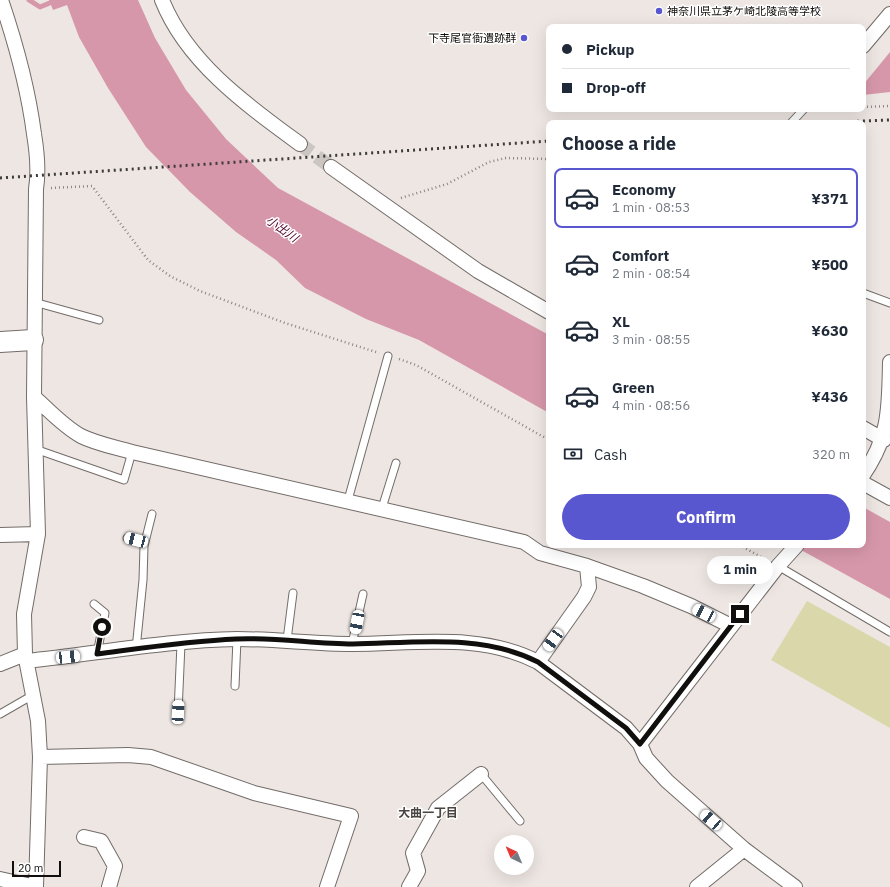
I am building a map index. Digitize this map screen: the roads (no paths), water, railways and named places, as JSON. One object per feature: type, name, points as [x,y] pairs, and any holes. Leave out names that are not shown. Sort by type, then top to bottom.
[{"type":"street","points":[[0,879],[36,887],[40,757],[38,721],[26,658],[24,614],[38,534],[34,449],[33,340],[36,189],[38,175],[30,97],[14,38],[1,0]]},
{"type":"street","points":[[162,0],[186,41],[207,68],[242,101],[300,144]]},
{"type":"street","points":[[866,42],[890,14]]},
{"type":"street","points":[[331,167],[478,271],[546,310]]},
{"type":"street","points":[[0,342],[33,340]]},
{"type":"street","points":[[866,471],[884,440],[888,421],[890,362]]},
{"type":"street","points":[[34,397],[62,423],[81,436],[132,452],[348,500],[524,542],[540,553],[587,566],[644,586],[691,606],[731,626]]},
{"type":"street","points":[[866,430],[884,440]]},
{"type":"street","points":[[866,485],[890,498]]},
{"type":"street","points":[[0,535],[38,534]]},
{"type":"street","points":[[640,744],[780,564],[795,548]]},
{"type":"street","points":[[538,662],[584,597],[589,587],[587,566]]},
{"type":"street","points":[[0,664],[26,658],[97,654],[236,639],[352,644],[442,640],[504,649],[523,654],[538,662],[626,728],[640,744],[646,758],[667,781],[744,849],[795,887]]},
{"type":"street","points":[[40,757],[128,755],[151,758],[254,793],[351,816],[326,887]]},
{"type":"street","points":[[409,887],[418,871],[414,853],[438,808],[481,774]]},
{"type":"street","points":[[84,837],[101,842],[114,866],[109,887]]},
{"type":"street","points":[[697,887],[744,849]]},
{"type":"lane","points":[[795,120],[801,112]]},
{"type":"lane","points":[[866,294],[890,303]]},
{"type":"lane","points":[[34,302],[99,320]]},
{"type":"lane","points":[[348,500],[388,356]]},
{"type":"lane","points":[[34,449],[124,480],[132,452]]},
{"type":"lane","points":[[382,508],[396,463]]},
{"type":"lane","points":[[136,649],[145,542],[152,514]]},
{"type":"lane","points":[[127,538],[145,542]]},
{"type":"lane","points":[[780,564],[890,632]]},
{"type":"lane","points":[[287,640],[293,593]]},
{"type":"lane","points":[[352,644],[363,594]]},
{"type":"lane","points":[[94,604],[105,613],[97,654]]},
{"type":"lane","points":[[235,686],[236,639]]},
{"type":"lane","points":[[178,712],[181,644]]},
{"type":"lane","points":[[0,714],[33,694]]},
{"type":"lane","points":[[481,774],[520,820]]},
{"type":"water","name":"小出川","points":[[49,0],[138,0],[155,38],[186,90],[226,139],[278,188],[546,333],[546,411],[419,340],[366,319],[305,288],[276,260],[236,232],[190,192],[146,147],[108,88],[79,37],[67,5],[53,10]]},
{"type":"water","points":[[890,52],[890,92],[866,95],[866,81]]},
{"type":"water","points":[[866,509],[890,522],[890,599],[797,548],[866,548]]},
{"type":"waterway","points":[[29,0],[40,7],[57,0]]},
{"type":"tunnel","points":[[300,144],[331,167]]},
{"type":"railway","points":[[866,121],[890,120]]},
{"type":"railway","points":[[0,178],[546,141]]},
{"type":"place","name":"神奈川県立茅ケ崎北陵高等学校","points":[[659,11]]},
{"type":"place","name":"下寺尾官衙遺跡群","points":[[524,38]]},
{"type":"district","name":"大曲一丁目","points":[[428,813]]}]
